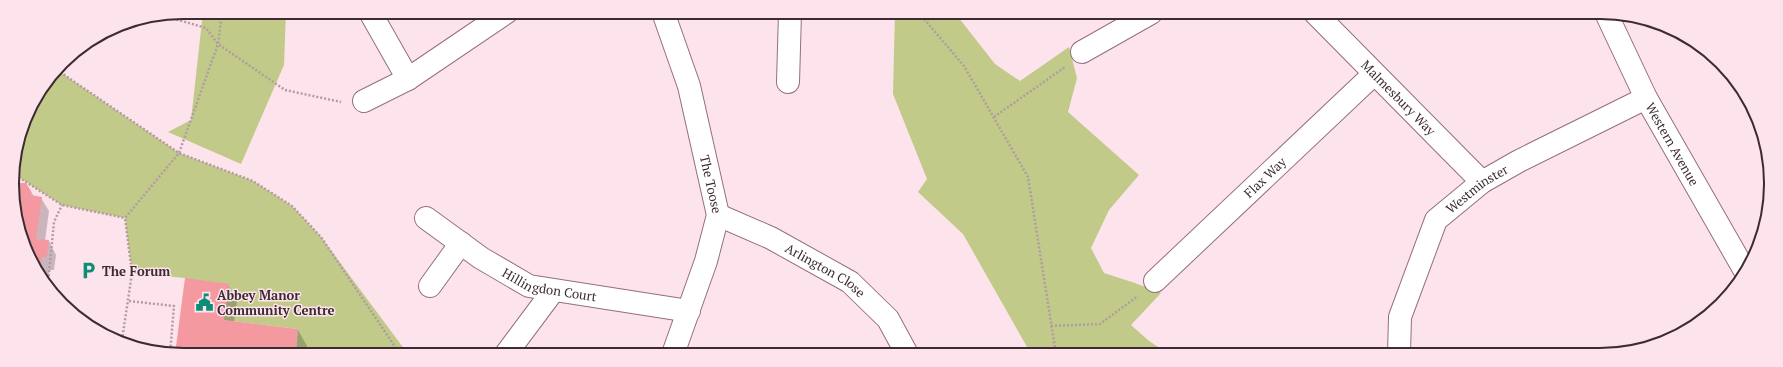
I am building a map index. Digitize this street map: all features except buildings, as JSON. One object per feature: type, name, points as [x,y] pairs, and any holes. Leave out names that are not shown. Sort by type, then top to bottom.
[{"type":"street","points":[[374,19],[408,79]]},
{"type":"street","points":[[364,101],[408,79],[497,19]]},
{"type":"street","name":"The Toose","points":[[665,19],[689,86],[718,215],[709,252],[675,348]]},
{"type":"street","points":[[788,82],[790,19]]},
{"type":"street","points":[[1082,52],[1140,19]]},
{"type":"street","name":"Malmesbury Way","points":[[1321,19],[1482,182]]},
{"type":"street","name":"Western Avenue","points":[[1609,19],[1646,98],[1742,266]]},
{"type":"street","name":"Flax Way","points":[[1155,281],[1374,74]]},
{"type":"street","name":"Westminster","points":[[1399,348],[1400,317],[1436,220],[1482,182],[1519,161],[1646,98]]},
{"type":"street","name":"Arlington Close","points":[[718,215],[771,238],[850,282],[888,319],[904,348]]},
{"type":"street","name":"Hillingdon Court","points":[[426,218],[482,258],[529,286],[689,311]]},
{"type":"street","points":[[430,286],[461,243]]},
{"type":"street","points":[[511,348],[554,291]]},
{"type":"path","points":[[175,19],[206,28],[218,44],[285,90],[353,104],[364,101]]},
{"type":"path","points":[[123,336],[132,273],[126,218],[180,153],[218,44],[221,19]]},
{"type":"path","points":[[924,19],[964,66],[1028,177],[1055,348]]},
{"type":"path","points":[[994,117],[1075,60],[1082,52]]},
{"type":"path","points":[[62,73],[180,153],[253,181],[292,206],[321,237],[396,348]]},
{"type":"path","points":[[19,177],[62,205],[126,218]]},
{"type":"path","points":[[49,277],[54,222],[62,205]]},
{"type":"path","points":[[1052,326],[1100,324],[1144,293],[1155,281]]},
{"type":"path","points":[[129,301],[174,306],[171,348]]},
{"type":"green space","points":[[202,19],[286,19],[284,65],[241,164],[168,132],[191,120]]},
{"type":"green space","points":[[895,19],[960,19],[995,64],[1020,81],[1069,47],[1077,78],[1068,112],[1139,175],[1109,210],[1091,248],[1104,273],[1161,293],[1131,325],[1149,341],[1160,348],[1028,348],[963,234],[918,192],[927,179],[893,94]]},
{"type":"green space","points":[[62,73],[179,153],[253,181],[292,206],[321,237],[404,348],[296,348],[298,329],[224,320],[185,278],[132,273],[125,218],[62,205],[19,177],[22,151],[36,111],[53,83]]},
{"type":"place","name":"The Forum","points":[[89,271]]},
{"type":"place","name":"Abbey Manor Community Centre","points":[[204,302]]}]
